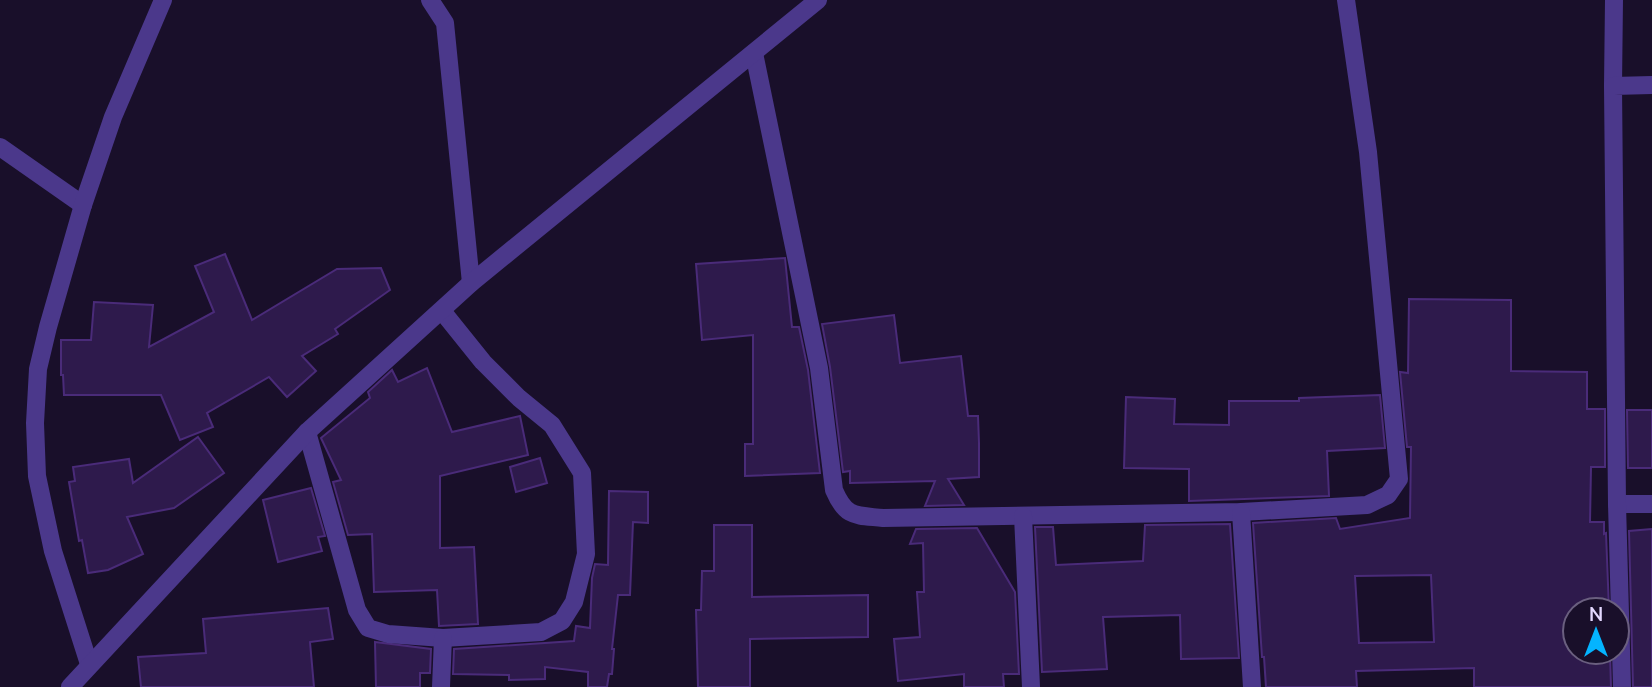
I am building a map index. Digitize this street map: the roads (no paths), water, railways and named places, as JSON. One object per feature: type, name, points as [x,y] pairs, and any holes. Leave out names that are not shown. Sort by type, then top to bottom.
[{"type":"street","points":[[89,664],[45,518],[37,476],[35,423],[38,369],[83,205],[113,117],[163,0]]},
{"type":"street","points":[[429,0],[445,23],[471,283]]},
{"type":"street","points":[[69,687],[307,432],[471,283],[818,0]]},
{"type":"street","points":[[754,53],[819,368],[834,490],[841,507],[855,515],[883,518],[1241,512],[1367,505],[1388,495],[1399,479],[1368,152],[1346,0]]},
{"type":"street","points":[[1614,0],[1617,504],[1622,687]]},
{"type":"street","points":[[1613,86],[1652,85]]},
{"type":"street","points":[[0,147],[83,205]]},
{"type":"street","points":[[307,432],[357,610],[368,628],[388,634],[443,638],[541,632],[562,621],[574,602],[586,554],[582,472],[552,425],[519,398],[483,362],[442,311]]},
{"type":"street","points":[[1617,504],[1652,503]]},
{"type":"street","points":[[1241,512],[1252,687]]},
{"type":"street","points":[[1023,516],[1031,687]]},
{"type":"street","points":[[441,687],[443,638]]}]
